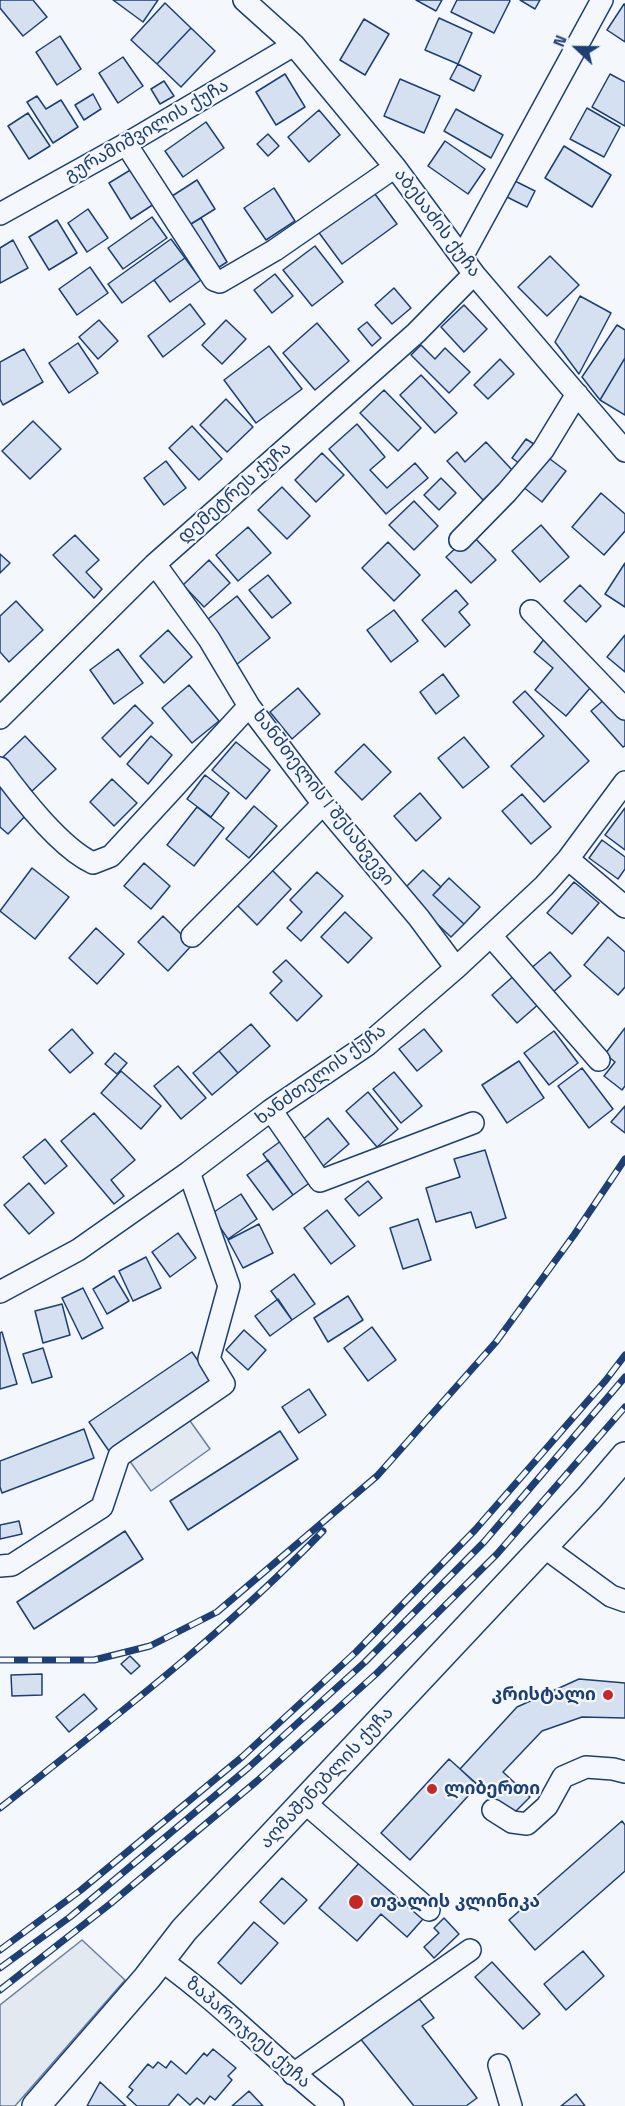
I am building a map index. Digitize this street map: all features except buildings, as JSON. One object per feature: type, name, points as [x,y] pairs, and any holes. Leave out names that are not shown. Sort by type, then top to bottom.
[{"type":"main road","name":"აღმაშენებლის ქუჩა","points":[[36,2106],[162,1961],[184,1930],[591,1497],[625,1456]]},
{"type":"street","name":"აბესაძის ქუჩა","points":[[244,0],[294,45],[395,167],[468,265],[625,451]]},
{"type":"street","name":"დემეტრეს ქუჩა","points":[[0,717],[155,564],[416,333],[468,265],[602,0]]},
{"type":"street","name":"გურამიშვილის ქუჩა","points":[[0,214],[126,144],[294,45]]},
{"type":"street","points":[[126,144],[214,280],[220,282],[275,250],[395,167]]},
{"type":"street","points":[[460,540],[507,492],[543,450],[578,394]]},
{"type":"street","name":"ხანძთელის I შესახვევი","points":[[155,564],[209,639],[249,705],[323,804],[419,918],[456,968]]},
{"type":"street","points":[[531,611],[625,709]]},
{"type":"street","points":[[0,768],[23,800],[74,852],[93,863],[111,856],[249,705]]},
{"type":"street","name":"ხანძთელის ქუჩა","points":[[0,1292],[78,1250],[189,1172],[271,1110],[368,1045],[456,968],[544,886],[568,859],[625,782]]},
{"type":"street","points":[[192,936],[323,804]]},
{"type":"street","points":[[568,859],[625,907]]},
{"type":"street","points":[[491,936],[599,1060]]},
{"type":"street","points":[[271,1110],[320,1180],[473,1124]]},
{"type":"street","points":[[0,1566],[12,1565],[102,1508],[119,1456],[224,1384],[208,1359],[229,1286],[189,1172]]},
{"type":"street","points":[[544,1547],[611,1596],[625,1601]]},
{"type":"street","points":[[494,1810],[512,1822],[527,1824],[547,1806],[563,1777],[586,1767],[613,1769],[625,1773]]},
{"type":"street","points":[[304,1802],[429,1910]]},
{"type":"street","points":[[293,2074],[470,1950]]},
{"type":"street","name":"ზაპაროჯიეს ქუჩა","points":[[162,1961],[184,1977],[293,2074],[333,2106]]},
{"type":"street","points":[[499,2065],[511,2106]]},
{"type":"shaded area","points":[[188,1418],[210,1449],[151,1491],[129,1460]]},
{"type":"shaded area","points":[[82,1940],[125,1980],[15,2106],[0,2106],[0,2005]]},
{"type":"railway","points":[[0,1660],[94,1660],[150,1646],[217,1612],[377,1476],[496,1342],[574,1235],[625,1159]]},
{"type":"railway","points":[[0,1950],[81,1890],[242,1757],[356,1652],[475,1530],[606,1380],[625,1355]]},
{"type":"railway","points":[[0,1968],[70,1917],[248,1768],[365,1662],[484,1542],[625,1377]]},
{"type":"railway","points":[[0,1990],[110,1904],[257,1781],[376,1674],[497,1554],[625,1407]]},
{"type":"railway","points":[[0,1808],[207,1641],[323,1531]]},
{"type":"place","name":"კრისტალი","points":[[608,1695]]},
{"type":"place","name":"ლიბერთი","points":[[432,1789]]},
{"type":"place","name":"თვალის კლინიკა","points":[[356,1902]]}]
